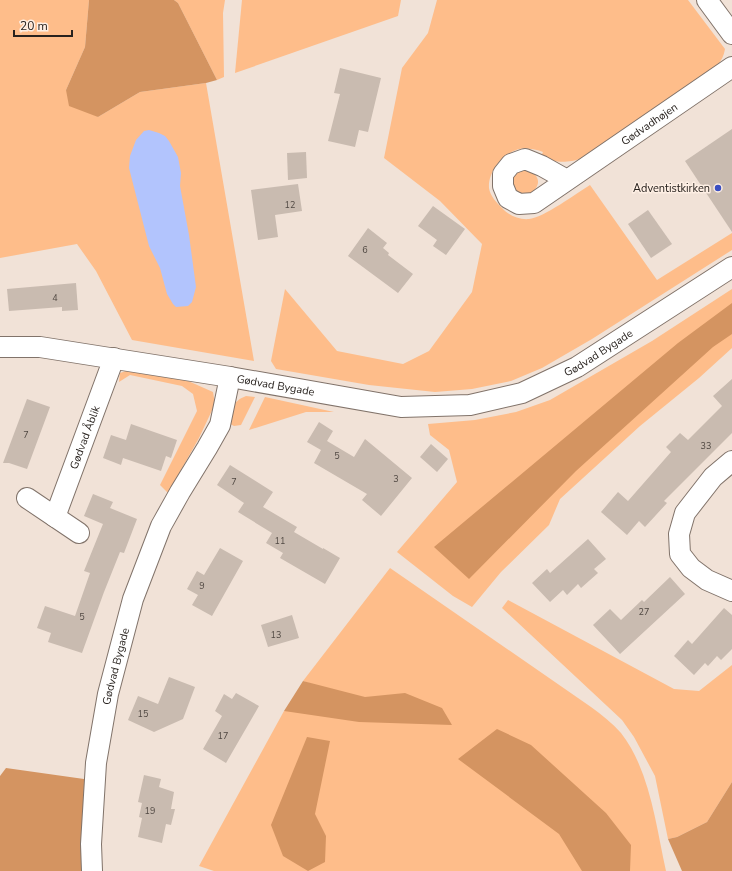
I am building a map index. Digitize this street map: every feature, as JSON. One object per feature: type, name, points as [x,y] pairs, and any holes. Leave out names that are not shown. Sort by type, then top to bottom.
[{"type":"street","points":[[707,0],[732,34]]},
{"type":"street","name":"Gødvadhøjen","points":[[567,180],[732,67]]},
{"type":"street","name":"Gødvad Bygade","points":[[92,871],[91,844],[96,764],[108,694],[133,599],[161,526],[220,425],[230,377],[401,407],[470,405],[522,393],[577,367],[732,267]]},
{"type":"street","points":[[0,347],[40,347],[230,377]]},
{"type":"street","name":"Gødvad Åblik","points":[[55,517],[114,358]]},
{"type":"street","points":[[732,461],[713,477],[685,513],[679,534],[680,554],[691,568],[707,580],[732,591]]},
{"type":"street","points":[[27,498],[78,533]]},
{"type":"shaded area","points":[[0,0],[89,0],[85,47],[66,90],[98,117],[140,92],[206,83],[254,361],[132,340],[96,271],[77,244],[0,258]]},
{"type":"shaded area","points":[[89,0],[174,0],[178,3],[217,80],[206,83],[140,92],[98,117],[69,106],[66,90],[85,47]]},
{"type":"shaded area","points":[[174,0],[225,0],[223,13],[224,77],[217,80],[178,3]]},
{"type":"shaded area","points":[[242,0],[401,0],[398,16],[235,73]]},
{"type":"shaded area","points":[[437,0],[688,0],[725,49],[720,62],[714,68],[583,158],[561,162],[540,158],[543,152],[533,149],[522,149],[511,152],[501,160],[493,170],[489,182],[489,188],[494,199],[507,213],[518,218],[529,219],[535,218],[551,210],[590,185],[657,280],[732,233],[732,250],[592,339],[542,368],[511,381],[472,389],[435,392],[369,385],[276,369],[271,361],[285,289],[337,351],[403,364],[429,351],[472,292],[482,244],[440,201],[384,158],[402,68],[428,33]]},
{"type":"shaded area","points":[[525,169],[535,174],[538,181],[535,189],[527,196],[514,191],[512,178],[517,171]]},
{"type":"shaded area","points":[[732,289],[732,348],[699,378],[640,426],[560,499],[549,525],[501,572],[472,607],[453,596],[397,552],[457,482],[449,450],[430,435],[428,424],[475,420],[516,412],[550,400],[652,341]]},
{"type":"shaded area","points":[[732,303],[732,334],[713,347],[576,471],[469,579],[434,547],[678,343]]},
{"type":"shaded area","points":[[132,369],[186,380],[213,392],[215,404],[199,438],[168,493],[160,485],[197,411],[193,394],[182,386],[130,375],[119,382],[120,373]]},
{"type":"shaded area","points":[[246,396],[255,397],[241,425],[234,426],[228,423],[231,410],[237,401]]},
{"type":"shaded area","points":[[265,397],[334,412],[306,412],[249,430]]},
{"type":"shaded area","points":[[390,568],[591,707],[607,719],[621,733],[639,764],[651,799],[666,871],[214,871],[199,866],[284,711],[370,704],[303,681]]},
{"type":"shaded area","points":[[508,600],[674,689],[699,691],[732,665],[732,782],[707,822],[677,837],[668,839],[655,776],[634,737],[622,720],[502,608]]},
{"type":"shaded area","points":[[303,681],[365,697],[405,693],[442,708],[452,725],[359,722],[284,711]]},
{"type":"shaded area","points":[[497,729],[531,745],[606,813],[631,845],[630,871],[582,871],[559,834],[458,759]]},
{"type":"shaded area","points":[[307,737],[330,741],[315,814],[326,836],[325,862],[308,871],[283,856],[271,825]]},
{"type":"shaded area","points":[[6,768],[84,779],[83,871],[0,871],[0,776]]},
{"type":"shaded area","points":[[732,782],[732,871],[682,871],[668,839],[677,837],[707,822]]},
{"type":"water","points":[[149,130],[165,136],[178,157],[181,173],[180,186],[189,235],[196,287],[192,302],[188,306],[176,307],[167,294],[160,268],[149,246],[129,168],[130,156],[136,140],[144,131]]},
{"type":"building","points":[[340,68],[381,78],[368,132],[359,130],[355,147],[328,141],[340,94],[334,93]]},
{"type":"building","name":"Adventistkirken","points":[[732,129],[732,232],[685,161]]},
{"type":"building","points":[[306,152],[307,178],[288,180],[287,153]]},
{"type":"building","points":[[298,184],[302,211],[275,215],[278,237],[258,240],[251,190]]},
{"type":"building","points":[[433,206],[465,229],[446,255],[433,246],[437,240],[418,226]]},
{"type":"building","points":[[648,210],[672,244],[651,258],[628,224]]},
{"type":"building","points":[[368,228],[387,243],[383,248],[389,253],[388,255],[413,274],[398,293],[348,256]]},
{"type":"building","points":[[76,283],[78,310],[62,311],[62,307],[9,311],[7,289]]},
{"type":"building","points":[[732,379],[732,433],[664,501],[667,503],[645,527],[639,521],[627,535],[601,512],[618,492],[628,501],[671,452],[666,447],[680,433],[688,440],[722,406],[713,396]]},
{"type":"building","points":[[27,399],[50,407],[27,469],[9,463],[3,463]]},
{"type":"building","points":[[319,422],[333,431],[327,441],[354,457],[365,439],[412,478],[381,516],[362,500],[367,494],[314,463],[321,450],[307,442]]},
{"type":"building","points":[[131,424],[177,440],[171,458],[166,456],[161,471],[123,458],[121,465],[103,458],[111,435],[126,440]]},
{"type":"building","points":[[431,444],[448,459],[437,472],[420,457]]},
{"type":"building","points":[[230,465],[273,492],[263,507],[297,527],[294,532],[340,558],[325,584],[280,558],[283,553],[266,543],[272,533],[238,512],[244,503],[217,485]]},
{"type":"building","points":[[93,494],[113,502],[110,508],[137,519],[124,553],[120,552],[82,653],[48,642],[51,633],[37,628],[45,606],[75,616],[90,573],[84,571],[103,524],[84,516]]},
{"type":"building","points":[[588,539],[606,559],[594,569],[598,573],[581,588],[578,584],[567,595],[563,590],[550,602],[532,583],[547,569],[550,573]]},
{"type":"building","points":[[220,548],[243,561],[212,616],[192,605],[198,595],[187,589],[197,571],[204,575]]},
{"type":"building","points":[[670,577],[685,594],[620,654],[593,625],[610,609],[621,620],[642,600],[644,602]]},
{"type":"building","points":[[724,608],[732,615],[732,649],[721,660],[717,656],[708,666],[705,663],[694,675],[674,656],[688,640],[692,644]]},
{"type":"building","points":[[292,615],[299,638],[268,647],[261,625]]},
{"type":"building","points":[[169,677],[195,687],[183,719],[154,732],[128,720],[138,696],[158,704]]},
{"type":"building","points":[[236,693],[259,706],[226,763],[203,749],[222,716],[215,711],[224,694],[232,699]]},
{"type":"building","points":[[144,775],[161,779],[159,787],[174,792],[171,809],[175,809],[171,825],[166,824],[162,843],[138,837],[142,818],[139,817],[142,803],[138,802]]},
{"type":"place","name":"Adventistkirken","points":[[718,188]]}]
